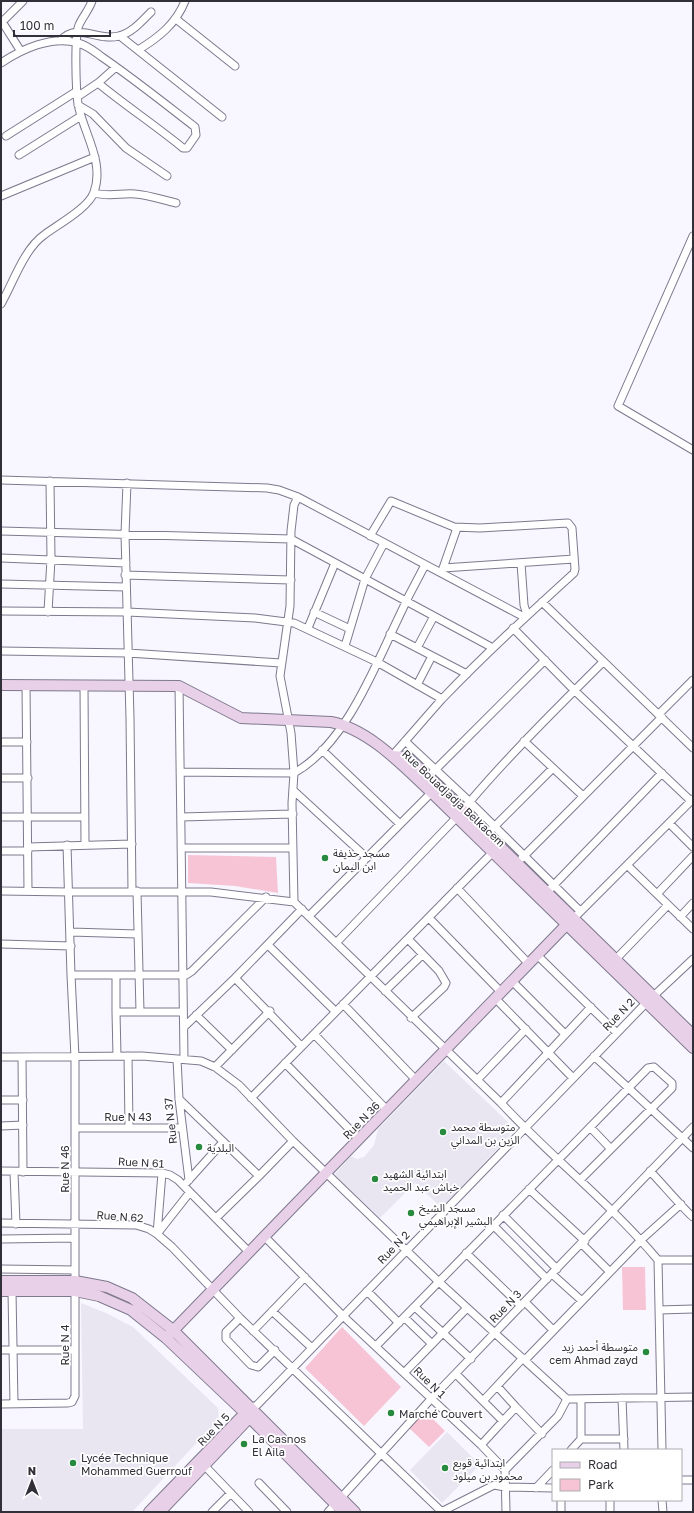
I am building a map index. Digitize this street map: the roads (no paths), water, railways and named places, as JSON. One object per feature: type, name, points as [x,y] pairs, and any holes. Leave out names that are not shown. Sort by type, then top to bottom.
[{"type":"street","points":[[20,50],[1,22],[23,1]]},
{"type":"street","points":[[1,304],[35,243],[44,235],[63,224],[87,202],[94,193],[96,173],[95,157],[81,116],[77,94],[77,31],[92,1]]},
{"type":"street","points":[[138,50],[156,38],[176,19],[185,1]]},
{"type":"street","points":[[60,41],[65,36],[77,31],[97,36],[120,36],[133,30],[151,12]]},
{"type":"street","points":[[176,19],[235,66]]},
{"type":"street","points":[[120,36],[222,117]]},
{"type":"street","points":[[1,63],[20,50],[60,41],[77,42],[116,67],[195,127],[196,135],[187,148],[183,148],[157,127],[128,108],[98,83]]},
{"type":"street","points":[[6,136],[98,83],[116,67]]},
{"type":"street","points":[[78,105],[93,114],[126,148],[167,176]]},
{"type":"street","points":[[19,154],[81,116]]},
{"type":"street","points":[[1,196],[95,157]]},
{"type":"street","points":[[94,193],[112,196],[133,194],[143,195],[176,204]]},
{"type":"street","points":[[693,236],[618,406],[693,450]]},
{"type":"street","points":[[1,480],[267,488],[279,490],[298,497],[425,565],[442,571],[526,616]]},
{"type":"street","points":[[48,612],[51,559],[50,481]]},
{"type":"street","points":[[127,483],[125,575],[132,844],[140,1012]]},
{"type":"street","points":[[294,902],[294,773],[289,720],[280,676],[289,622],[291,539],[294,505],[298,497]]},
{"type":"street","points":[[370,536],[391,502],[457,528],[568,523],[572,528],[574,573],[513,628],[442,699],[392,756]]},
{"type":"street","points":[[442,571],[457,528]]},
{"type":"street","points":[[1,531],[291,539],[493,648]]},
{"type":"street","points":[[345,646],[365,579],[384,543]]},
{"type":"street","points":[[1,558],[126,563]]},
{"type":"street","points":[[442,571],[574,559]]},
{"type":"street","points":[[308,628],[334,563]]},
{"type":"street","points":[[521,563],[526,616]]},
{"type":"street","points":[[180,772],[294,773],[304,768],[322,750],[344,724],[377,662],[425,565]]},
{"type":"street","points":[[125,575],[291,580]]},
{"type":"street","points":[[1,584],[126,587]]},
{"type":"street","points":[[542,602],[693,748]]},
{"type":"street","points":[[1,611],[127,612],[289,622],[308,628],[377,662],[442,699]]},
{"type":"street","points":[[314,612],[350,629]]},
{"type":"street","points":[[417,648],[434,616]]},
{"type":"street","points":[[513,628],[575,691],[692,800],[573,918]]},
{"type":"street","points":[[390,634],[467,674]]},
{"type":"street","points":[[1,651],[128,653],[281,663]]},
{"type":"street","points":[[418,685],[432,656]]},
{"type":"street","points":[[429,777],[545,660]]},
{"type":"street","points":[[336,943],[460,813],[469,801],[524,741],[603,662]]},
{"type":"street","points":[[405,741],[429,777],[469,801],[491,830],[521,860],[567,814],[582,796],[633,746],[693,680]]},
{"type":"street","points":[[1,685],[179,686],[241,718],[331,722],[344,724]]},
{"type":"street","points":[[26,685],[28,891]]},
{"type":"street","points":[[84,686],[85,844]]},
{"type":"street","name":"Rue N 37","points":[[179,686],[182,975],[184,1027],[180,1059],[178,1099],[182,1128],[186,1183]]},
{"type":"street","name":"Rue Bouadjadja Belkacem","points":[[344,724],[392,756],[429,777],[435,789],[616,959],[649,999],[693,1035]]},
{"type":"street","points":[[524,741],[582,796]]},
{"type":"street","points":[[1,742],[27,742]]},
{"type":"street","points":[[322,750],[400,824]]},
{"type":"street","points":[[491,830],[554,768]]},
{"type":"street","points":[[551,888],[662,773]]},
{"type":"street","points":[[1,778],[28,778]]},
{"type":"street","points":[[309,916],[435,789]]},
{"type":"street","points":[[293,790],[366,858]]},
{"type":"street","name":"Rue Bouadjadja Belkacem","points":[[460,813],[491,830],[497,848],[521,860],[551,888],[573,918],[693,1048]]},
{"type":"street","points":[[181,817],[293,814]]},
{"type":"street","points":[[1,816],[84,817]]},
{"type":"street","points":[[669,823],[693,847]]},
{"type":"street","points":[[1,852],[67,845],[132,844]]},
{"type":"street","name":"Rue N 46","points":[[67,845],[71,932],[70,976],[75,1057],[75,1286]]},
{"type":"street","points":[[181,848],[293,848]]},
{"type":"street","points":[[251,1098],[497,848]]},
{"type":"street","points":[[657,894],[693,856]]},
{"type":"street","points":[[627,865],[693,929]]},
{"type":"street","points":[[457,888],[529,964]]},
{"type":"street","points":[[1,890],[70,892],[211,892],[266,897],[294,902],[411,1018],[501,1103],[524,1128],[613,1211],[658,1260],[662,1449]]},
{"type":"street","points":[[70,976],[182,975],[192,971],[266,897]]},
{"type":"street","points":[[680,917],[693,903]]},
{"type":"street","points":[[616,959],[668,905]]},
{"type":"street","points":[[184,1027],[235,978],[302,909]]},
{"type":"street","points":[[429,918],[498,995],[526,1029],[573,1078]]},
{"type":"street","name":"Rue N 36","points":[[169,1334],[573,918]]},
{"type":"street","points":[[71,932],[137,934]]},
{"type":"street","points":[[408,939],[439,971],[446,983],[444,987],[411,1018]]},
{"type":"street","points":[[1,944],[70,946]]},
{"type":"street","points":[[268,944],[335,1011]]},
{"type":"street","points":[[385,992],[422,955]]},
{"type":"street","points":[[537,955],[617,1033]]},
{"type":"street","name":"Rue N 2","points":[[251,1411],[649,999],[693,959]]},
{"type":"street","points":[[116,976],[117,1056]]},
{"type":"street","points":[[235,978],[270,1011],[301,1046]]},
{"type":"street","points":[[512,981],[565,1034]]},
{"type":"street","points":[[343,1004],[416,1080]]},
{"type":"street","points":[[501,1103],[591,1007]]},
{"type":"street","points":[[215,1067],[270,1011]]},
{"type":"street","points":[[116,1012],[183,1012]]},
{"type":"street","points":[[196,1015],[232,1050]]},
{"type":"street","points":[[477,1080],[526,1029]]},
{"type":"street","points":[[314,1034],[387,1110]]},
{"type":"street","points":[[128,1056],[129,1127]]},
{"type":"street","points":[[1,1057],[128,1056],[201,1061],[215,1067],[239,1085],[293,1141],[327,1172],[439,1282],[568,1399],[693,1397]]},
{"type":"street","points":[[594,1056],[693,1148]]},
{"type":"street","points":[[22,1057],[23,1172]]},
{"type":"street","points":[[285,1063],[359,1139]]},
{"type":"street","points":[[376,1346],[628,1088],[650,1067],[654,1067],[672,1082],[672,1088],[610,1148],[580,1180]]},
{"type":"street","points":[[178,1099],[259,1176]]},
{"type":"street","points":[[1,1100],[23,1100]]},
{"type":"street","points":[[1,1126],[23,1125]]},
{"type":"street","points":[[590,1127],[610,1148]]},
{"type":"street","name":"Rue N 3","points":[[328,1512],[381,1452],[431,1399],[693,1127]]},
{"type":"street","name":"Rue N 43","points":[[75,1128],[182,1128]]},
{"type":"street","points":[[216,1218],[293,1141]]},
{"type":"street","points":[[186,1183],[223,1142]]},
{"type":"street","name":"Rue N 61","points":[[1,1171],[162,1173],[170,1175],[186,1183],[190,1192],[249,1252]]},
{"type":"street","points":[[650,1171],[681,1204],[689,1215],[693,1217]]},
{"type":"street","points":[[14,1172],[16,1224]]},
{"type":"street","points":[[157,1234],[162,1173]]},
{"type":"street","points":[[529,1189],[583,1242],[610,1272]]},
{"type":"street","points":[[157,1234],[190,1192]]},
{"type":"street","points":[[484,1401],[641,1240],[681,1204]]},
{"type":"street","points":[[503,1215],[552,1274]]},
{"type":"street","name":"Rue N 62","points":[[1,1223],[136,1225],[157,1234],[253,1331],[275,1350],[442,1512]]},
{"type":"street","points":[[493,1225],[582,1301]]},
{"type":"street","name":"Rue N 1","points":[[264,1236],[344,1316],[481,1445],[505,1470]]},
{"type":"street","points":[[1,1239],[75,1238]]},
{"type":"street","points":[[466,1253],[553,1330]]},
{"type":"street","points":[[658,1260],[693,1260]]},
{"type":"street","points":[[1,1269],[75,1270]]},
{"type":"street","points":[[253,1331],[305,1277]]},
{"type":"street","points":[[1,1280],[75,1286],[131,1310],[169,1334],[251,1411],[339,1500],[355,1512]]},
{"type":"street","points":[[1,1291],[75,1286]]},
{"type":"street","name":"Rue N 4","points":[[14,1404],[68,1403],[74,1400],[75,1286]]},
{"type":"street","points":[[1,1404],[14,1404],[12,1291]]},
{"type":"street","points":[[367,1292],[399,1323]]},
{"type":"street","points":[[415,1306],[471,1359]]},
{"type":"street","points":[[404,1373],[442,1332],[467,1308]]},
{"type":"street","points":[[660,1310],[693,1309]]},
{"type":"street","points":[[272,1311],[312,1348]]},
{"type":"street","points":[[240,1318],[226,1332],[226,1339],[251,1365],[258,1367],[275,1350]]},
{"type":"street","points":[[405,1318],[432,1344]]},
{"type":"street","points":[[1,1350],[74,1350]]},
{"type":"street","points":[[456,1374],[503,1421]]},
{"type":"street","points":[[497,1386],[542,1434]]},
{"type":"street","points":[[622,1398],[624,1449]]},
{"type":"street","points":[[506,1512],[505,1470],[562,1412],[568,1399]]},
{"type":"street","points":[[572,1449],[581,1439],[581,1399]]},
{"type":"street","points":[[481,1445],[516,1407]]},
{"type":"street","name":"Rue N 5","points":[[160,1512],[202,1463],[251,1411]]},
{"type":"street","points":[[581,1439],[624,1439]]},
{"type":"street","points":[[202,1463],[249,1512]]},
{"type":"street","name":"Rue N 5","points":[[149,1512],[202,1463]]},
{"type":"street","points":[[536,1488],[552,1471]]},
{"type":"street","points":[[682,1480],[693,1480]]},
{"type":"street","points":[[259,1483],[288,1512]]},
{"type":"street","points":[[442,1512],[492,1486],[552,1488]]},
{"type":"street","points":[[212,1512],[231,1493]]},
{"type":"street","points":[[339,1500],[343,1512]]},
{"type":"street","points":[[560,1501],[560,1512]]},
{"type":"street","points":[[610,1501],[610,1512]]},
{"type":"street","points":[[662,1501],[663,1512]]},
{"type":"place","name":"مسجد حذيفة ابن اليمان","points":[[325,858]]},
{"type":"place","name":"متوسطة محمد الزين بن المداني","points":[[443,1132]]},
{"type":"place","name":"البلدية","points":[[199,1147]]},
{"type":"place","name":"ابتدائية الشهيد خباش عبد الحميد","points":[[375,1179]]},
{"type":"place","name":"مسجد الشيخ البشير الإبراهيمي","points":[[411,1213]]},
{"type":"place","name":"متوسطة أحمد زيد cem Ahmad zayd","points":[[646,1352]]},
{"type":"place","name":"Marché Couvert","points":[[391,1413]]},
{"type":"place","name":"La Casnos El Aila","points":[[244,1444]]},
{"type":"place","name":"Lycée Technique Mohammed Guerrouf","points":[[73,1463]]},
{"type":"place","name":"ابتدائية قوبع محمود بن ميلود","points":[[445,1468]]}]
